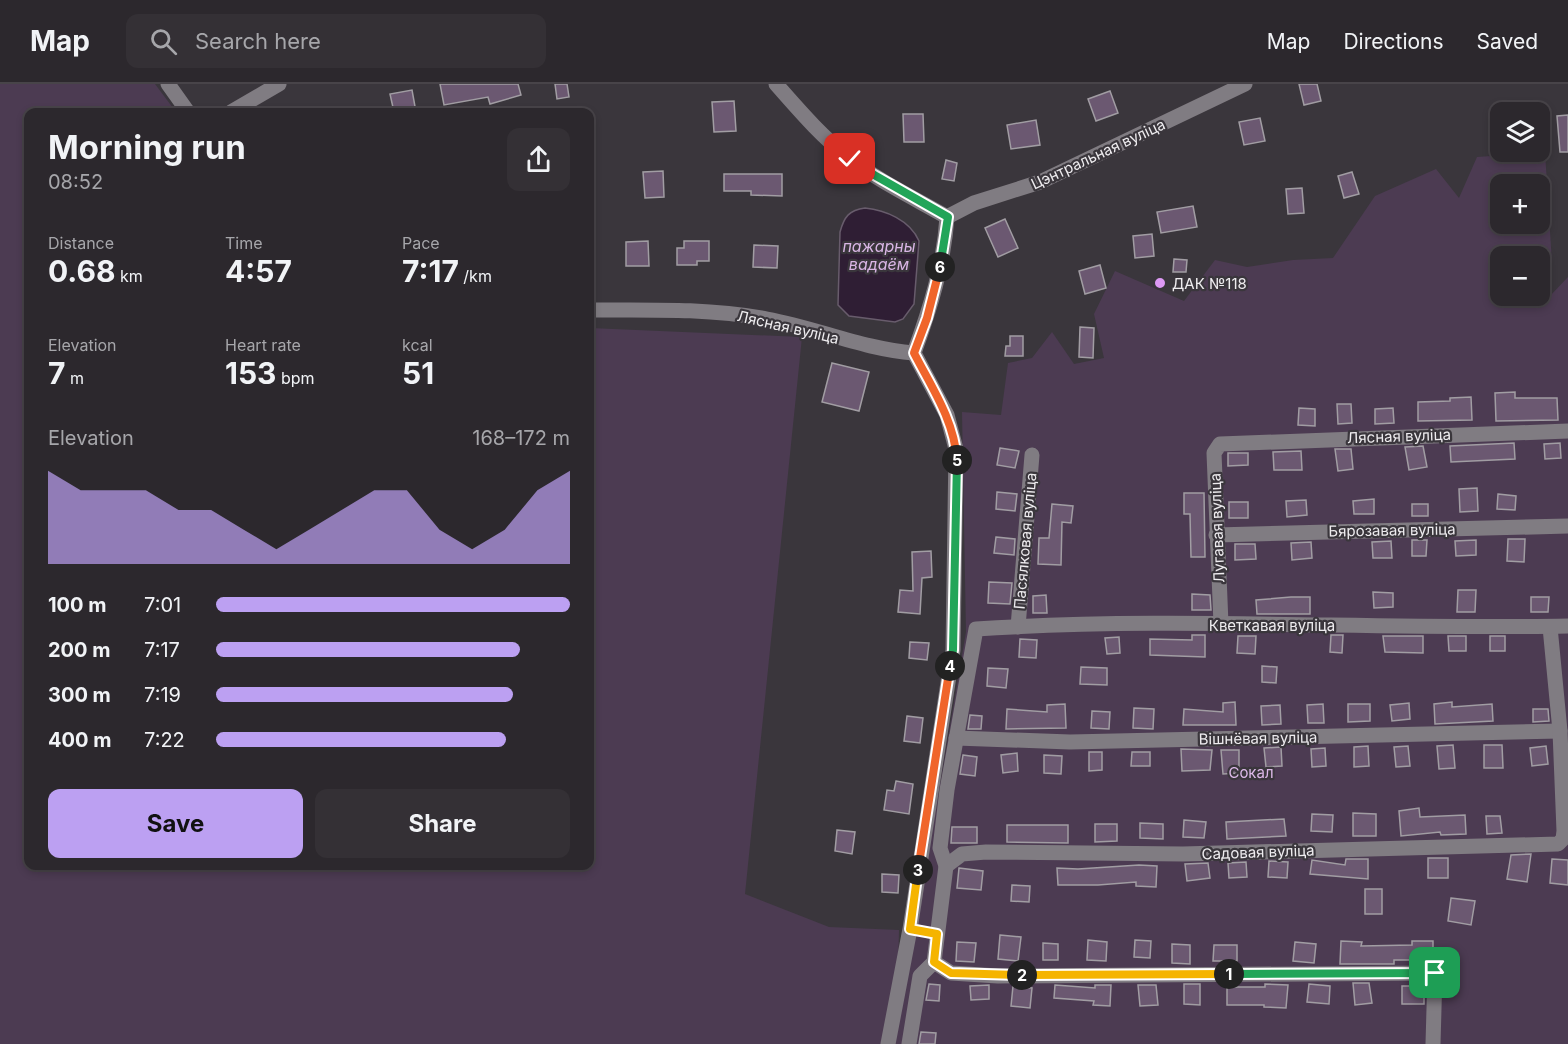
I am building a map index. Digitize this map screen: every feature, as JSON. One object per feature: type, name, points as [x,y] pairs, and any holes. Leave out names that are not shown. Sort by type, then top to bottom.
[{"type":"street","points":[[168,84],[185,108]]},
{"type":"street","points":[[238,108],[279,84]]},
{"type":"street","points":[[776,84],[808,120],[850,159],[948,217],[933,299],[914,353],[947,415],[952,430],[957,466],[953,650],[910,929],[888,1044]]},
{"type":"street","name":"Цэнтральная вуліца","points":[[948,217],[974,203],[1040,182],[1245,84]]},
{"type":"street","name":"Лясная вуліца","points":[[594,310],[713,311],[743,315],[770,320],[865,346],[914,353]]},
{"type":"street","name":"Лясная вуліца","points":[[1229,442],[1568,431]]},
{"type":"street","name":"Лугавая вуліца","points":[[1221,624],[1214,453],[1220,444],[1229,442]]},
{"type":"street","name":"Пасялковая вуліца","points":[[1018,627],[1032,455]]},
{"type":"street","name":"Бярозавая вуліца","points":[[1216,535],[1568,526]]},
{"type":"street","name":"Кветкавая вуліца","points":[[956,738],[976,629],[1221,624],[1568,626]]},
{"type":"street","points":[[1550,627],[1560,731]]},
{"type":"street","name":"Вішнёвая вуліца","points":[[956,738],[1070,742],[1560,731]]},
{"type":"street","name":"Садовая вуліца","points":[[946,866],[962,854],[986,852],[1183,854],[1558,844],[1563,839],[1564,831],[1560,731]]},
{"type":"street","points":[[909,1044],[920,976],[934,962],[946,866],[940,848],[956,738]]},
{"type":"street","points":[[910,929],[937,934]]},
{"type":"street","points":[[934,962],[951,973],[998,976],[1435,973],[1433,1044]]},
{"type":"green space","name":"Сокал","points":[[0,84],[155,84],[173,108],[24,108],[24,870],[594,870],[594,328],[802,337],[745,894],[829,927],[899,930],[897,1013],[903,1002],[966,632],[962,412],[1001,415],[1008,363],[1032,358],[1052,332],[1074,364],[1104,358],[1094,314],[1115,271],[1184,301],[1215,260],[1247,267],[1293,260],[1333,258],[1375,196],[1436,169],[1459,198],[1477,157],[1490,156],[1490,162],[1546,162],[1546,174],[1490,174],[1490,234],[1550,234],[1550,231],[1552,263],[1550,296],[1568,277],[1568,1044],[0,1044]]},
{"type":"water","name":"пажарны вадаём","points":[[865,208],[896,217],[910,227],[919,241],[914,304],[903,319],[895,322],[849,316],[838,305],[840,232],[848,215],[855,210]]},
{"type":"building","points":[[440,84],[518,84],[521,95],[490,104],[488,97],[444,105]]},
{"type":"building","points":[[555,84],[567,84],[569,97],[557,99]]},
{"type":"building","points":[[1299,84],[1317,84],[1321,101],[1304,105]]},
{"type":"building","points":[[412,90],[415,108],[393,108],[390,94]]},
{"type":"building","points":[[1110,91],[1118,113],[1096,121],[1088,99]]},
{"type":"building","points":[[734,101],[736,131],[714,132],[712,102]]},
{"type":"building","points":[[903,114],[923,114],[924,142],[904,142]]},
{"type":"building","points":[[1568,115],[1568,152],[1560,152],[1557,116]]},
{"type":"building","points":[[1260,118],[1265,141],[1244,145],[1239,122]]},
{"type":"building","points":[[1036,120],[1040,145],[1011,149],[1007,125]]},
{"type":"building","points":[[946,160],[957,163],[954,181],[942,179]]},
{"type":"building","points":[[663,171],[664,197],[645,198],[643,172]]},
{"type":"building","points":[[1352,172],[1359,194],[1344,198],[1338,176]]},
{"type":"building","points":[[724,174],[782,174],[782,196],[751,195],[751,191],[724,191]]},
{"type":"building","points":[[1302,188],[1304,213],[1288,214],[1286,189]]},
{"type":"building","points":[[1193,206],[1197,227],[1161,233],[1157,212]]},
{"type":"building","points":[[1005,219],[1018,248],[998,257],[985,228]]},
{"type":"building","points":[[1152,234],[1154,256],[1135,258],[1133,236]]},
{"type":"building","points":[[648,241],[649,266],[626,266],[626,242]]},
{"type":"building","points":[[684,241],[709,241],[709,261],[697,261],[697,265],[677,265],[677,248],[684,248]]},
{"type":"building","points":[[754,245],[778,246],[777,268],[753,267]]},
{"type":"building","points":[[1174,259],[1187,260],[1186,272],[1173,272]]},
{"type":"building","points":[[1100,265],[1106,288],[1085,294],[1079,271]]},
{"type":"building","points":[[1080,327],[1094,328],[1093,358],[1079,357]]},
{"type":"building","points":[[1010,336],[1023,336],[1023,356],[1005,356],[1006,346],[1010,346]]},
{"type":"building","points":[[832,363],[869,372],[859,411],[822,402]]},
{"type":"building","points":[[1515,392],[1515,398],[1557,398],[1558,420],[1496,421],[1495,393]]},
{"type":"building","points":[[1471,397],[1472,420],[1418,421],[1418,402],[1450,401],[1450,398]]},
{"type":"building","points":[[1337,404],[1351,404],[1352,423],[1338,424]]},
{"type":"building","points":[[1299,408],[1315,409],[1315,426],[1298,425]]},
{"type":"building","points":[[1393,408],[1394,423],[1375,424],[1375,409]]},
{"type":"building","points":[[1514,443],[1515,459],[1451,462],[1450,446]]},
{"type":"building","points":[[1560,443],[1561,458],[1545,459],[1544,444]]},
{"type":"building","points":[[1423,446],[1427,467],[1409,470],[1405,447]]},
{"type":"building","points":[[1000,448],[1019,451],[1015,468],[997,465]]},
{"type":"building","points":[[1335,449],[1351,449],[1353,469],[1338,471]]},
{"type":"building","points":[[1301,451],[1302,470],[1274,470],[1273,452]]},
{"type":"building","points":[[1228,453],[1248,453],[1248,465],[1228,466]]},
{"type":"building","points":[[1477,488],[1478,511],[1460,512],[1459,489]]},
{"type":"building","points":[[997,492],[1017,494],[1015,511],[996,509]]},
{"type":"building","points":[[1184,493],[1204,493],[1205,557],[1191,557],[1190,514],[1184,514]]},
{"type":"building","points":[[1498,494],[1516,496],[1515,510],[1497,509]]},
{"type":"building","points":[[1374,499],[1374,514],[1354,514],[1353,501]]},
{"type":"building","points":[[1306,500],[1307,515],[1287,517],[1286,501]]},
{"type":"building","points":[[1229,502],[1248,502],[1248,518],[1229,518]]},
{"type":"building","points":[[1052,504],[1073,506],[1071,523],[1062,522],[1061,565],[1038,564],[1039,538],[1049,538]]},
{"type":"building","points":[[1412,504],[1428,504],[1428,516],[1412,516]]},
{"type":"building","points":[[996,537],[1015,539],[1014,555],[994,553]]},
{"type":"building","points":[[1508,539],[1525,539],[1524,562],[1507,561]]},
{"type":"building","points":[[1412,540],[1427,540],[1426,556],[1412,556]]},
{"type":"building","points":[[1476,540],[1476,555],[1456,556],[1455,541]]},
{"type":"building","points":[[1391,541],[1392,558],[1373,558],[1372,542]]},
{"type":"building","points":[[1311,542],[1312,558],[1292,560],[1291,543]]},
{"type":"building","points":[[1235,544],[1255,544],[1256,559],[1235,560]]},
{"type":"building","points":[[931,551],[932,577],[922,578],[920,614],[898,612],[900,590],[913,591],[912,552]]},
{"type":"building","points":[[989,582],[1012,583],[1010,604],[988,603]]},
{"type":"building","points":[[1458,590],[1476,590],[1475,612],[1457,612]]},
{"type":"building","points":[[1373,592],[1393,593],[1393,607],[1374,608]]},
{"type":"building","points":[[1192,594],[1210,595],[1211,610],[1192,610]]},
{"type":"building","points":[[1046,595],[1047,613],[1033,613],[1033,596]]},
{"type":"building","points":[[1310,597],[1310,614],[1257,614],[1256,600]]},
{"type":"building","points":[[1531,597],[1549,597],[1548,612],[1531,612]]},
{"type":"building","points":[[1192,635],[1205,635],[1205,657],[1150,655],[1150,639],[1192,640]]},
{"type":"building","points":[[1331,635],[1343,635],[1342,653],[1330,652]]},
{"type":"building","points":[[1238,636],[1256,636],[1255,654],[1237,653]]},
{"type":"building","points":[[1383,636],[1423,636],[1423,653],[1385,652]]},
{"type":"building","points":[[1448,636],[1466,636],[1466,651],[1449,651]]},
{"type":"building","points":[[1490,636],[1505,636],[1505,651],[1490,651]]},
{"type":"building","points":[[1119,637],[1120,653],[1107,654],[1105,638]]},
{"type":"building","points":[[1020,639],[1037,640],[1036,658],[1019,657]]},
{"type":"building","points":[[910,642],[929,643],[927,660],[909,658]]},
{"type":"building","points":[[1262,666],[1277,667],[1276,683],[1262,682]]},
{"type":"building","points":[[1081,667],[1107,668],[1107,685],[1080,684]]},
{"type":"building","points":[[988,668],[1008,669],[1006,688],[987,686]]},
{"type":"building","points":[[1235,702],[1236,725],[1183,725],[1184,709],[1223,712],[1223,703]]},
{"type":"building","points":[[1452,702],[1452,707],[1492,704],[1493,721],[1435,724],[1434,704]]},
{"type":"building","points":[[1409,703],[1410,719],[1392,721],[1390,705]]},
{"type":"building","points":[[1065,704],[1066,728],[1006,729],[1007,709],[1047,712],[1047,705]]},
{"type":"building","points":[[1323,704],[1324,723],[1308,723],[1307,705]]},
{"type":"building","points":[[1348,704],[1370,704],[1370,721],[1348,722]]},
{"type":"building","points":[[1280,705],[1281,724],[1262,725],[1261,706]]},
{"type":"building","points":[[1134,708],[1154,709],[1153,729],[1133,728]]},
{"type":"building","points":[[1533,709],[1548,709],[1549,721],[1533,722]]},
{"type":"building","points":[[1092,711],[1110,712],[1109,729],[1091,728]]},
{"type":"building","points":[[970,715],[982,716],[981,729],[968,729]]},
{"type":"building","points":[[907,716],[923,718],[920,743],[904,741]]},
{"type":"building","points":[[1453,745],[1455,768],[1439,769],[1437,746]]},
{"type":"building","points":[[1484,745],[1502,745],[1503,768],[1484,768]]},
{"type":"building","points":[[1368,746],[1369,766],[1354,767],[1354,747]]},
{"type":"building","points":[[1408,746],[1410,766],[1396,767],[1394,747]]},
{"type":"building","points":[[1546,746],[1548,764],[1532,766],[1530,748]]},
{"type":"building","points":[[1281,747],[1282,766],[1266,767],[1264,748]]},
{"type":"building","points":[[1325,748],[1326,766],[1312,767],[1311,749]]},
{"type":"building","points":[[1181,749],[1212,750],[1210,770],[1182,771]]},
{"type":"building","points":[[1221,750],[1239,750],[1239,773],[1223,774]]},
{"type":"building","points":[[1089,752],[1102,752],[1102,770],[1089,771]]},
{"type":"building","points":[[1132,752],[1150,752],[1150,766],[1131,766]]},
{"type":"building","points":[[1017,753],[1018,771],[1003,773],[1001,755]]},
{"type":"building","points":[[963,755],[977,757],[975,776],[960,774]]},
{"type":"building","points":[[1044,755],[1062,756],[1061,774],[1044,773]]},
{"type":"building","points":[[896,781],[913,784],[909,814],[884,810],[887,790],[894,791]]},
{"type":"building","points":[[1419,808],[1420,817],[1465,815],[1466,834],[1441,835],[1440,832],[1401,836],[1399,811]]},
{"type":"building","points":[[1353,813],[1376,814],[1376,836],[1353,836]]},
{"type":"building","points":[[1312,814],[1333,815],[1332,832],[1311,831]]},
{"type":"building","points":[[1486,816],[1500,816],[1502,833],[1487,834]]},
{"type":"building","points":[[1284,819],[1286,836],[1227,839],[1226,822]]},
{"type":"building","points":[[1184,820],[1206,822],[1204,838],[1183,837]]},
{"type":"building","points":[[1140,823],[1163,824],[1163,839],[1140,838]]},
{"type":"building","points":[[1095,824],[1117,824],[1117,841],[1095,842]]},
{"type":"building","points":[[1007,825],[1068,825],[1068,843],[1007,842]]},
{"type":"building","points":[[952,827],[977,827],[977,843],[951,843]]},
{"type":"building","points":[[837,830],[855,832],[852,854],[835,851]]},
{"type":"building","points":[[1531,854],[1527,882],[1507,879],[1511,855]]},
{"type":"building","points":[[1428,858],[1448,858],[1448,878],[1428,878]]},
{"type":"building","points":[[1346,859],[1368,859],[1368,879],[1310,874],[1312,860],[1345,865]]},
{"type":"building","points":[[1552,859],[1568,860],[1568,885],[1550,883]]},
{"type":"building","points":[[1269,861],[1288,862],[1287,878],[1268,877]]},
{"type":"building","points":[[1246,862],[1247,877],[1229,878],[1228,863]]},
{"type":"building","points":[[1208,863],[1210,878],[1187,881],[1185,864]]},
{"type":"building","points":[[1157,866],[1156,887],[1136,886],[1136,882],[1058,885],[1057,868]]},
{"type":"building","points":[[959,868],[983,871],[981,890],[957,888]]},
{"type":"building","points":[[882,874],[899,875],[898,893],[882,892]]},
{"type":"building","points":[[1012,885],[1030,886],[1029,902],[1011,901]]},
{"type":"building","points":[[1365,889],[1382,889],[1382,914],[1365,914]]},
{"type":"building","points":[[1451,898],[1475,901],[1471,925],[1448,921]]},
{"type":"building","points":[[1000,935],[1021,937],[1018,961],[998,959]]},
{"type":"building","points":[[1088,940],[1107,942],[1106,961],[1087,960]]},
{"type":"building","points":[[1135,940],[1151,941],[1150,958],[1134,957]]},
{"type":"building","points":[[1341,941],[1362,942],[1361,946],[1412,945],[1412,941],[1433,941],[1433,960],[1394,960],[1394,964],[1340,964]]},
{"type":"building","points":[[957,942],[976,943],[974,962],[956,961]]},
{"type":"building","points":[[1295,942],[1316,944],[1314,963],[1293,961]]},
{"type":"building","points":[[1043,943],[1058,944],[1058,960],[1043,960]]},
{"type":"building","points":[[1172,944],[1190,945],[1190,964],[1172,963]]},
{"type":"building","points":[[1214,945],[1237,945],[1237,961],[1213,961]]},
{"type":"building","points":[[1353,983],[1369,983],[1372,1003],[1355,1005]]},
{"type":"building","points":[[929,984],[940,985],[939,1001],[926,1000]]},
{"type":"building","points":[[1184,984],[1200,984],[1200,1005],[1184,1004]]},
{"type":"building","points":[[1265,984],[1288,985],[1286,1008],[1264,1007],[1264,1005],[1227,1005],[1227,987],[1265,987]]},
{"type":"building","points":[[1309,984],[1330,986],[1329,1004],[1307,1002]]},
{"type":"building","points":[[989,985],[989,999],[971,1000],[970,986]]},
{"type":"building","points":[[1055,985],[1095,988],[1095,985],[1111,985],[1110,1006],[1093,1005],[1094,1001],[1054,998]]},
{"type":"building","points":[[1138,985],[1156,985],[1158,1005],[1140,1006]]},
{"type":"building","points":[[1013,986],[1032,988],[1030,1008],[1011,1006]]},
{"type":"building","points":[[1402,986],[1424,986],[1424,1004],[1402,1004]]},
{"type":"building","points":[[921,1032],[936,1033],[935,1044],[919,1044]]},
{"type":"place","name":"ДАК №118","points":[[1160,283]]},
{"type":"route","points":[[850,159],[948,217],[933,299],[914,353],[947,415],[956,449],[953,650],[910,929],[937,934],[934,962],[951,973],[998,976],[1435,973]]}]
